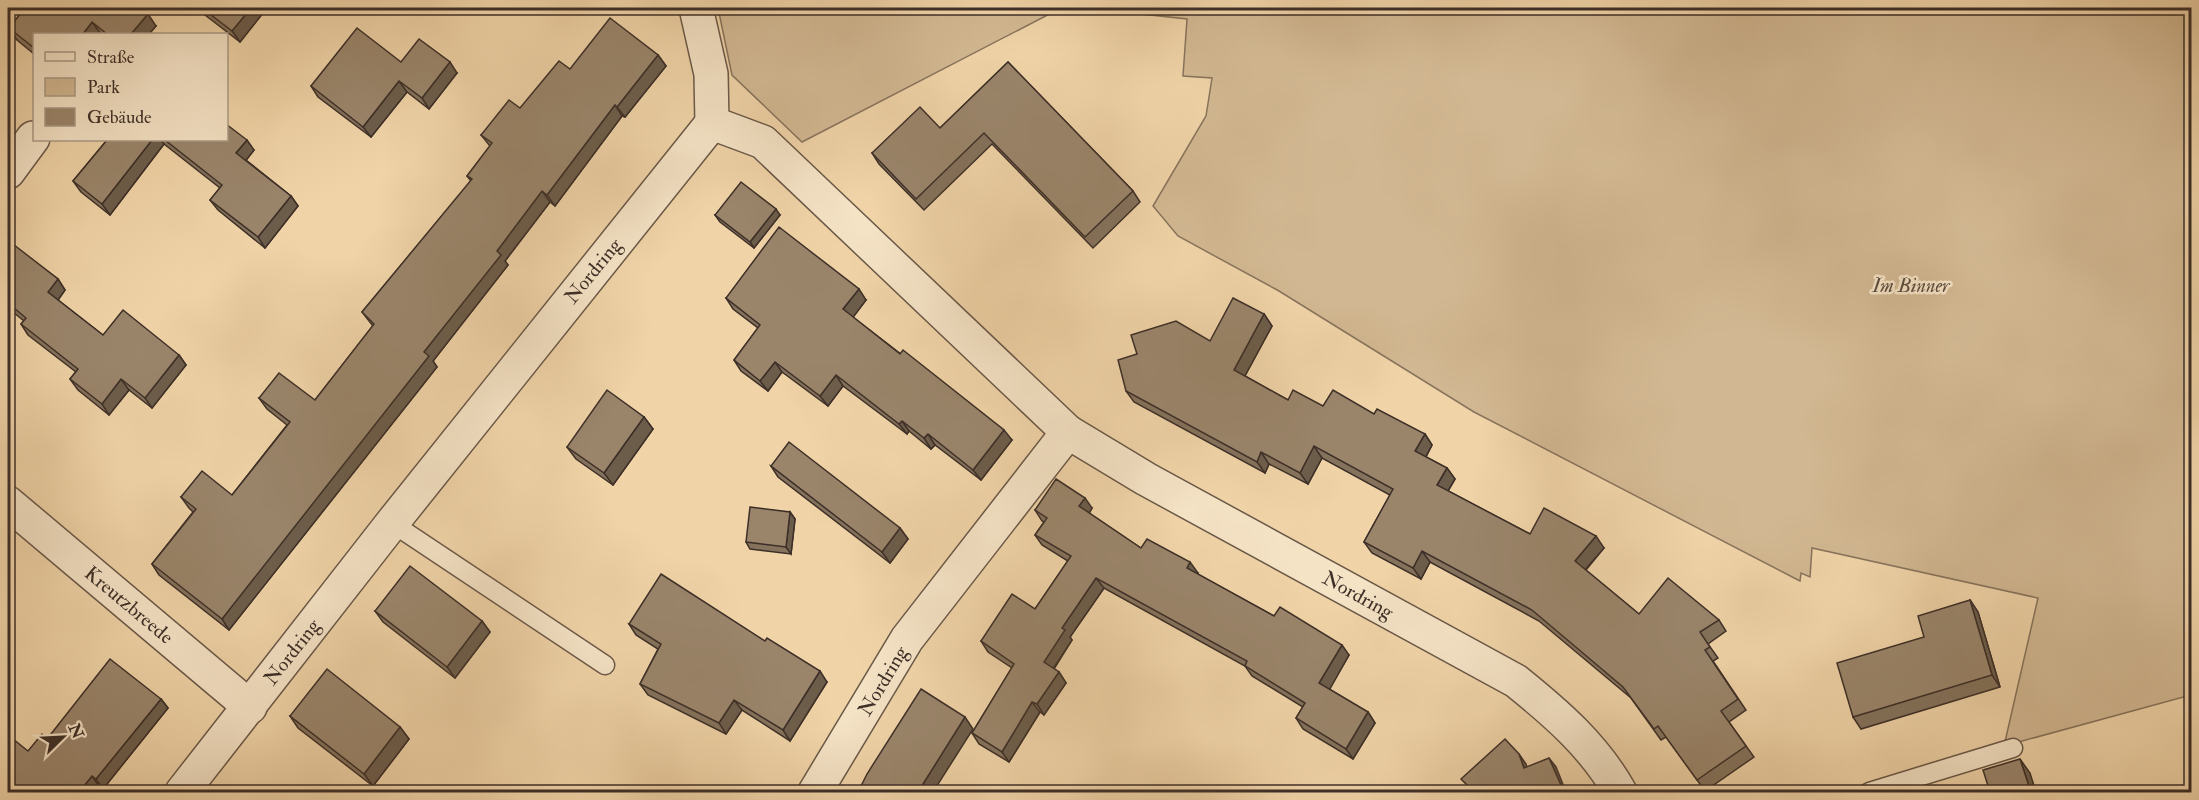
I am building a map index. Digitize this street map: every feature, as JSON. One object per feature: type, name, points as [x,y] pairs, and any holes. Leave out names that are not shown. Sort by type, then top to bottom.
[{"type":"street","points":[[696,8],[711,74],[712,123]]},
{"type":"street","name":"Nordring","points":[[182,792],[392,522],[712,123],[762,142],[1068,432],[1146,479],[1516,681],[1561,717],[1592,749],[1620,792]]},
{"type":"street","points":[[8,172],[33,138]]},
{"type":"street","name":"Nordring","points":[[815,792],[907,639],[1068,432]]},
{"type":"street","name":"Kreutzbreede","points":[[8,503],[249,707]]},
{"type":"lane","points":[[392,522],[605,665]]},
{"type":"lane","points":[[1869,792],[2013,748]]},
{"type":"green space","points":[[718,8],[1061,8],[802,142],[732,75]]},
{"type":"green space","name":"Im Binner","points":[[1141,8],[2191,8],[2191,695],[2004,746],[2038,598],[1812,548],[1810,577],[1801,573],[1800,581],[1474,412],[1279,291],[1178,236],[1153,206],[1206,116],[1212,78],[1183,76],[1187,19],[1141,14]]},
{"type":"building","points":[[25,8],[142,8],[148,14],[132,33],[106,33],[92,22],[84,33],[33,33],[33,47],[9,28]]},
{"type":"building","points":[[202,8],[251,8],[232,31]]},
{"type":"building","points":[[610,18],[658,55],[617,107],[615,105],[547,195],[542,191],[497,251],[501,255],[424,352],[429,356],[222,619],[152,564],[196,509],[181,497],[202,471],[232,495],[290,422],[259,398],[279,373],[315,400],[374,324],[362,312],[472,179],[467,176],[492,143],[481,135],[509,100],[520,108],[559,61],[570,69]]},
{"type":"building","points":[[357,28],[401,62],[419,39],[450,62],[422,98],[399,81],[363,127],[311,86]]},
{"type":"building","points":[[1008,62],[1133,191],[1085,237],[984,133],[916,199],[872,153],[920,107],[940,128]]},
{"type":"building","points":[[228,126],[247,140],[236,153],[291,196],[258,237],[210,200],[222,185],[166,141],[228,141]]},
{"type":"building","points":[[106,141],[151,141],[102,204],[73,181]]},
{"type":"building","points":[[741,182],[776,209],[750,242],[715,215]]},
{"type":"building","points":[[779,227],[859,289],[843,309],[900,354],[903,350],[1004,430],[973,470],[928,434],[924,438],[902,421],[899,424],[836,375],[820,396],[775,362],[760,381],[734,360],[760,325],[726,298]]},
{"type":"building","points":[[9,241],[58,279],[48,292],[103,335],[123,310],[179,355],[145,398],[121,379],[102,404],[70,379],[78,369],[21,324],[26,318],[8,303]]},
{"type":"building","points":[[1233,298],[1264,314],[1234,370],[1288,400],[1293,390],[1323,406],[1333,390],[1374,414],[1377,409],[1425,434],[1415,451],[1447,468],[1437,485],[1530,534],[1544,508],[1596,536],[1575,561],[1639,614],[1668,578],[1719,620],[1700,632],[1710,647],[1705,650],[1738,699],[1721,711],[1746,746],[1697,780],[1658,726],[1654,729],[1623,687],[1532,610],[1422,551],[1413,568],[1364,542],[1393,489],[1314,446],[1300,473],[1261,452],[1257,462],[1126,391],[1118,360],[1137,354],[1131,335],[1176,321],[1210,341]]},
{"type":"building","points":[[607,390],[644,417],[604,473],[567,447]]},
{"type":"building","points":[[789,442],[900,528],[882,552],[771,466]]},
{"type":"building","points":[[1056,479],[1085,498],[1079,506],[1141,548],[1147,539],[1190,562],[1187,568],[1274,616],[1280,607],[1342,645],[1319,683],[1368,712],[1346,749],[1296,718],[1305,703],[1245,666],[1247,661],[1096,578],[1062,628],[1065,630],[1044,662],[1059,672],[1037,704],[1032,702],[1002,752],[972,733],[1014,664],[981,641],[1012,594],[1035,609],[1071,556],[1035,535],[1047,518],[1035,510]]},
{"type":"building","points":[[750,507],[790,512],[786,547],[746,542]]},
{"type":"building","points":[[410,566],[482,621],[447,667],[375,611]]},
{"type":"building","points":[[661,574],[765,641],[767,638],[820,671],[783,730],[734,700],[719,723],[640,684],[661,644],[629,624]]},
{"type":"building","points":[[1970,600],[1992,675],[1853,717],[1837,663],[1924,637],[1918,616]]},
{"type":"building","points":[[110,659],[161,699],[96,779],[92,776],[79,792],[8,792],[8,735],[28,751],[42,734],[47,739]]},
{"type":"building","points":[[327,669],[400,727],[364,774],[290,716]]},
{"type":"building","points":[[921,689],[965,717],[918,792],[858,792],[867,774]]},
{"type":"building","points":[[1505,739],[1519,754],[1524,768],[1549,758],[1564,792],[1474,792],[1461,779]]},
{"type":"building","points":[[2020,759],[2031,792],[1990,792],[1983,770]]}]
